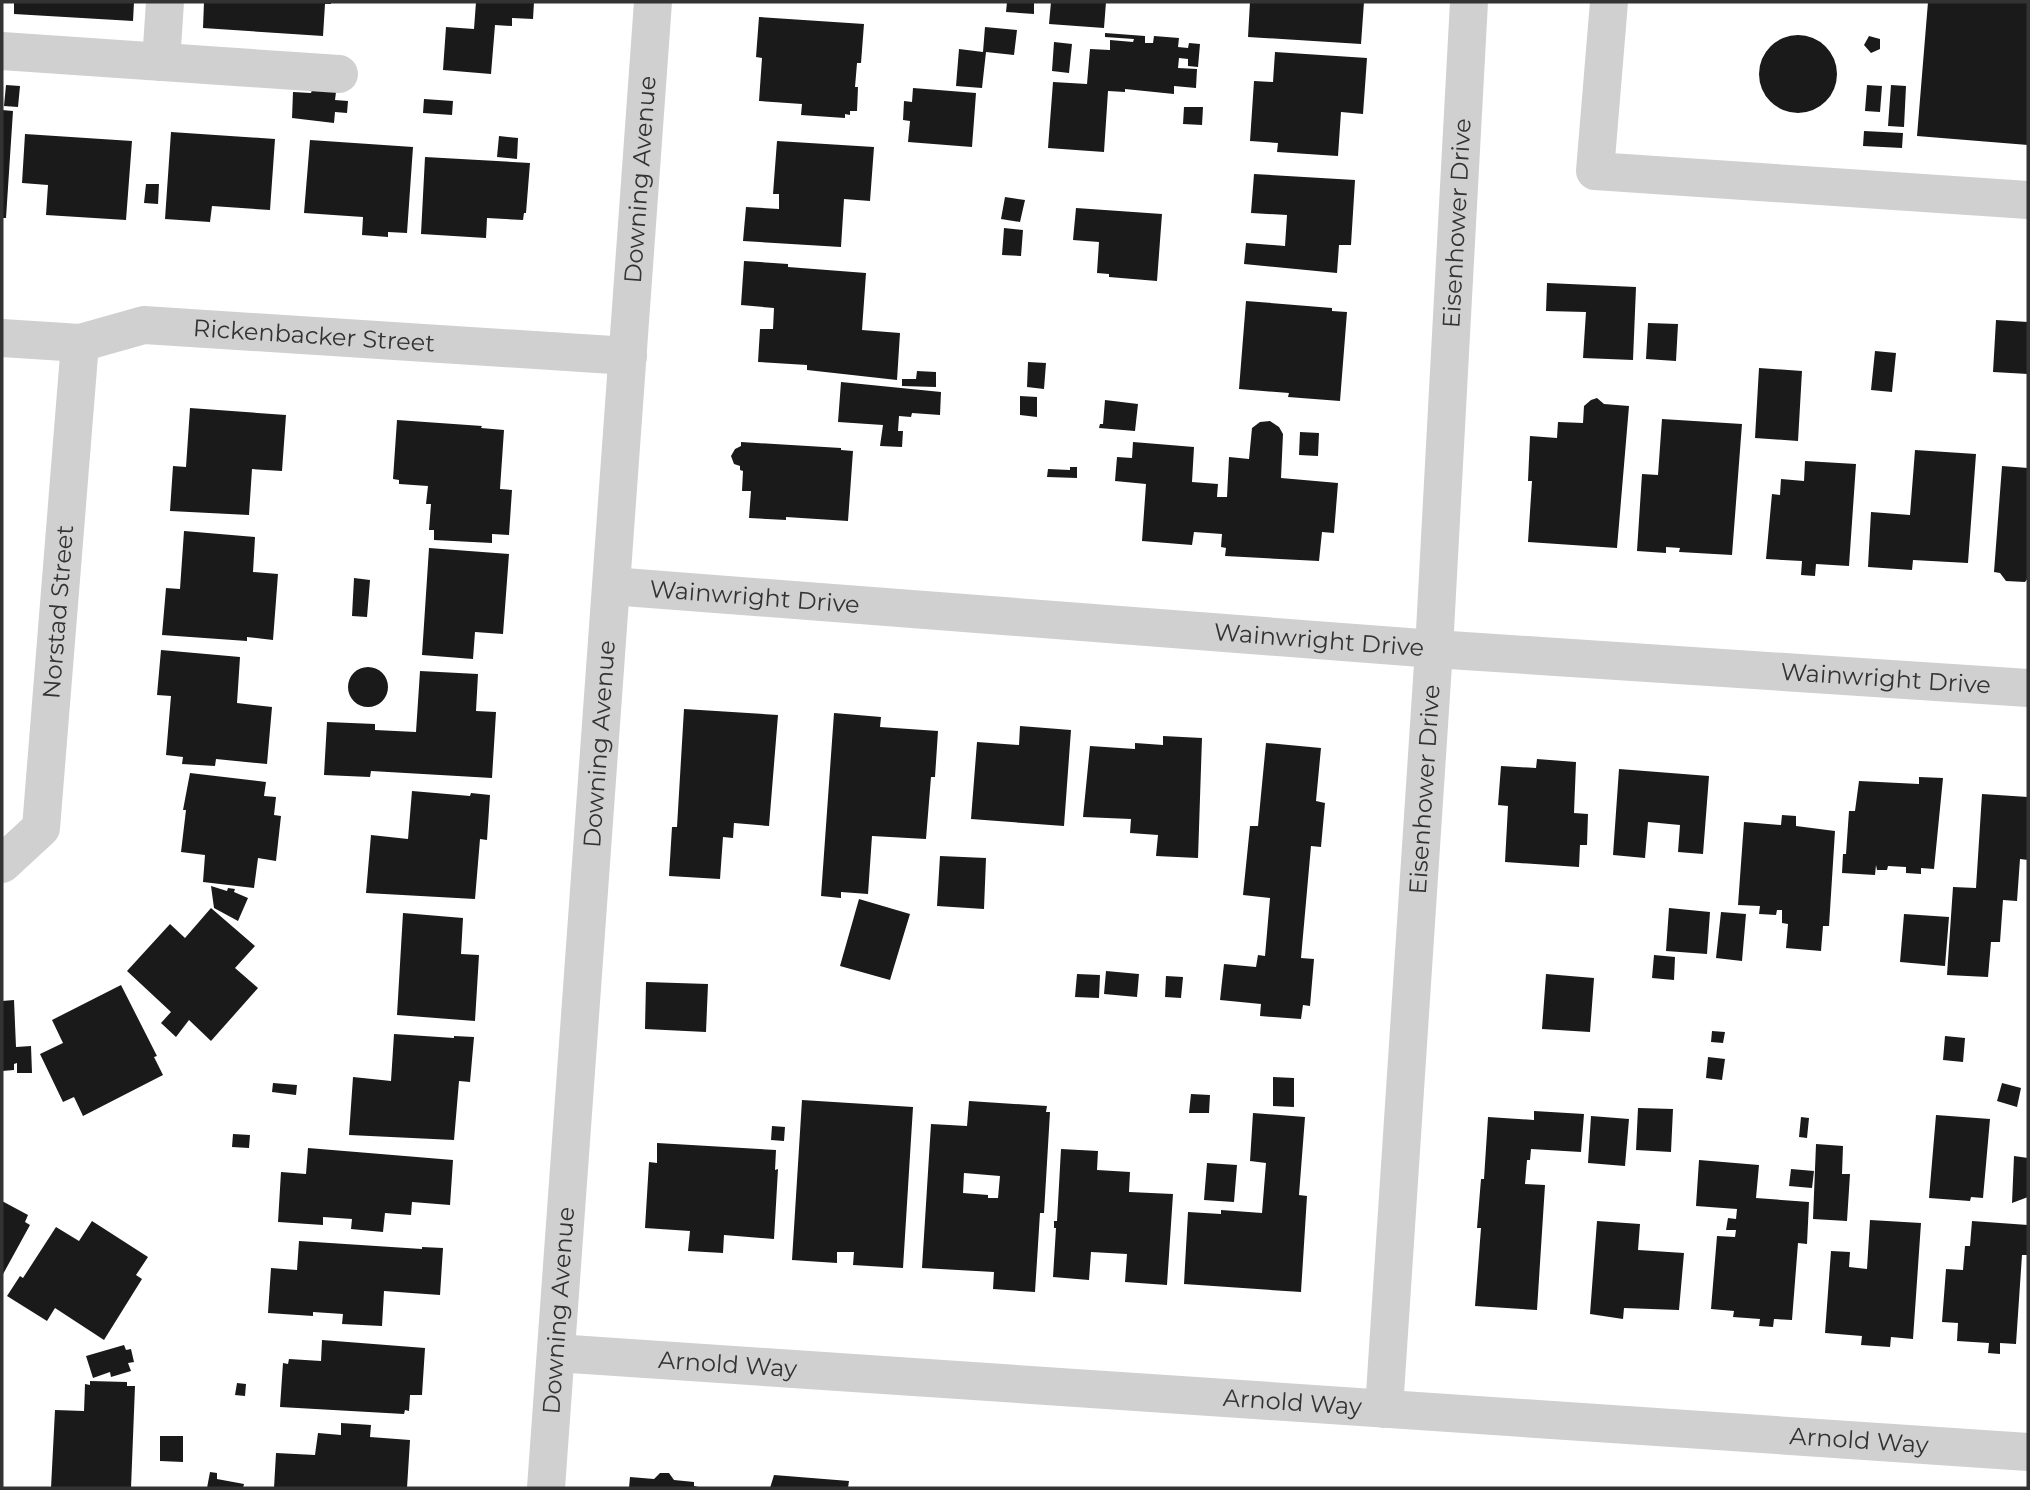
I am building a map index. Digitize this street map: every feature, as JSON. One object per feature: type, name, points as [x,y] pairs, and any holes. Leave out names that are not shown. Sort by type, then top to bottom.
[{"type":"street","points":[[161,62],[165,2]]},
{"type":"street","name":"Downing Avenue","points":[[546,1488],[653,2]]},
{"type":"street","name":"Eisenhower Drive","points":[[1384,1409],[1434,649],[1469,2]]},
{"type":"street","points":[[1609,2],[1595,171],[2028,200]]},
{"type":"street","points":[[2,51],[339,74]]},
{"type":"street","name":"Rickenbacker Street","points":[[2,338],[80,343],[144,325],[628,356]]},
{"type":"street","name":"Norstad Street","points":[[2,864],[41,828],[80,343]]},
{"type":"street","name":"Wainwright Drive","points":[[611,586],[1434,649],[2028,688]]},
{"type":"street","name":"Arnold Way","points":[[556,1353],[2028,1452]]},
{"type":"building","points":[[14,2],[134,2],[133,21],[14,14]]},
{"type":"building","points":[[204,2],[331,4],[325,4],[323,36],[203,28]]},
{"type":"building","points":[[476,2],[534,2],[533,19],[512,18],[512,26],[495,25],[491,74],[443,70],[446,27],[474,29]]},
{"type":"building","points":[[1007,2],[1034,2],[1034,14],[1006,12]]},
{"type":"building","points":[[1051,2],[1106,2],[1104,28],[1049,24]]},
{"type":"building","points":[[1250,2],[1364,2],[1361,44],[1248,37]]},
{"type":"building","points":[[1928,2],[2028,2],[2028,145],[1917,136]]},
{"type":"building","points":[[759,17],[864,24],[861,63],[857,63],[855,87],[858,87],[857,111],[850,111],[850,115],[845,114],[845,118],[801,115],[802,104],[759,101],[762,58],[756,57]]},
{"type":"building","points":[[985,27],[1017,30],[1014,55],[986,52],[982,88],[956,86],[959,49],[983,52]]},
{"type":"building","points":[[1105,33],[1145,36],[1145,43],[1153,43],[1154,36],[1179,38],[1178,47],[1188,48],[1189,43],[1200,44],[1198,67],[1188,66],[1188,59],[1179,58],[1178,68],[1197,69],[1196,88],[1174,86],[1174,94],[1125,89],[1125,92],[1108,91],[1104,152],[1048,148],[1053,82],[1087,84],[1090,49],[1110,50],[1110,40],[1133,42],[1134,39],[1105,37]]},
{"type":"building","points":[[1798,35],[1813,38],[1830,52],[1837,74],[1834,89],[1820,106],[1798,113],[1783,110],[1766,96],[1759,74],[1762,59],[1776,42]]},
{"type":"building","points":[[1869,36],[1880,39],[1880,49],[1871,53],[1864,45]]},
{"type":"building","points":[[1054,42],[1072,44],[1069,73],[1052,71]]},
{"type":"building","points":[[1275,52],[1367,58],[1363,114],[1341,112],[1338,156],[1277,152],[1278,143],[1250,141],[1254,81],[1273,82]]},
{"type":"building","points":[[6,85],[20,86],[18,107],[4,106]]},
{"type":"building","points":[[1867,85],[1882,86],[1880,112],[1865,111]]},
{"type":"building","points":[[1891,85],[1906,86],[1904,127],[1888,126]]},
{"type":"building","points":[[913,88],[976,93],[972,147],[908,142],[910,121],[903,120],[904,101],[912,102]]},
{"type":"building","points":[[312,90],[336,92],[335,100],[348,101],[347,113],[335,112],[334,123],[292,118],[293,92],[311,93]]},
{"type":"building","points":[[424,99],[453,101],[452,115],[423,113]]},
{"type":"building","points":[[1184,107],[1203,107],[1202,125],[1183,124]]},
{"type":"building","points":[[2,110],[13,111],[6,218],[2,218]]},
{"type":"building","points":[[1864,131],[1903,133],[1902,148],[1863,146]]},
{"type":"building","points":[[171,132],[275,139],[270,210],[212,206],[210,222],[165,219]]},
{"type":"building","points":[[25,134],[132,141],[126,220],[46,215],[48,185],[22,183]]},
{"type":"building","points":[[499,136],[518,138],[517,159],[497,157]]},
{"type":"building","points":[[310,140],[413,147],[407,233],[388,232],[388,237],[362,235],[363,217],[304,213]]},
{"type":"building","points":[[777,141],[874,147],[870,201],[844,199],[841,247],[743,241],[746,207],[779,209],[779,194],[773,194]]},
{"type":"building","points":[[425,157],[530,163],[526,213],[523,220],[487,218],[486,238],[421,234]]},
{"type":"building","points":[[1254,174],[1355,180],[1351,245],[1339,245],[1337,273],[1244,264],[1246,243],[1285,246],[1287,215],[1251,213]]},
{"type":"building","points":[[146,184],[159,184],[158,204],[144,203]]},
{"type":"building","points":[[1005,197],[1025,200],[1020,222],[1001,219]]},
{"type":"building","points":[[1076,208],[1162,214],[1157,281],[1109,277],[1109,274],[1097,273],[1099,242],[1073,240]]},
{"type":"building","points":[[1004,228],[1023,230],[1021,256],[1002,255]]},
{"type":"building","points":[[744,261],[866,273],[862,330],[900,333],[897,380],[807,370],[807,365],[758,362],[760,329],[773,329],[774,308],[741,305]]},
{"type":"building","points":[[1547,283],[1636,287],[1633,360],[1583,358],[1586,312],[1546,311]]},
{"type":"building","points":[[1246,301],[1332,308],[1332,311],[1347,312],[1340,401],[1288,397],[1289,393],[1239,389]]},
{"type":"building","points":[[1996,320],[2028,322],[2028,374],[1993,372]]},
{"type":"building","points":[[1648,323],[1678,324],[1676,361],[1646,359]]},
{"type":"building","points":[[1875,351],[1896,353],[1892,392],[1871,390]]},
{"type":"building","points":[[1028,362],[1046,363],[1044,389],[1027,387]]},
{"type":"building","points":[[1759,368],[1802,371],[1798,441],[1755,438]]},
{"type":"building","points":[[917,371],[936,372],[936,387],[902,386],[902,379],[916,379]]},
{"type":"building","points":[[841,382],[941,392],[940,415],[912,413],[911,417],[899,416],[898,431],[903,431],[902,447],[880,446],[883,425],[838,422]]},
{"type":"building","points":[[1020,396],[1037,397],[1037,417],[1020,415]]},
{"type":"building","points":[[1597,398],[1604,404],[1629,406],[1617,548],[1528,542],[1532,481],[1528,481],[1530,436],[1557,438],[1558,422],[1583,423],[1584,406]]},
{"type":"building","points":[[1105,400],[1138,404],[1135,431],[1099,428],[1100,424],[1103,424]]},
{"type":"building","points":[[190,408],[286,415],[282,471],[252,469],[249,515],[170,511],[173,466],[186,467]]},
{"type":"building","points":[[1662,419],[1742,424],[1732,555],[1679,552],[1680,548],[1666,547],[1666,553],[1637,551],[1642,474],[1658,475]]},
{"type":"building","points":[[397,420],[504,430],[500,489],[512,490],[509,535],[492,534],[492,543],[434,540],[434,530],[429,530],[431,504],[426,504],[428,486],[399,484],[399,480],[393,479]]},
{"type":"building","points":[[1270,421],[1279,427],[1283,434],[1281,478],[1338,483],[1334,533],[1322,532],[1319,561],[1225,556],[1226,548],[1221,547],[1222,534],[1194,532],[1192,545],[1142,541],[1146,484],[1115,481],[1117,457],[1132,458],[1133,442],[1194,447],[1192,482],[1218,484],[1217,497],[1227,497],[1229,457],[1249,459],[1252,428],[1260,422]]},
{"type":"building","points":[[1300,432],[1319,433],[1318,456],[1299,455]]},
{"type":"building","points":[[741,442],[853,451],[848,521],[786,517],[786,520],[749,518],[751,491],[742,491],[743,471],[740,466],[734,464],[731,456],[735,449],[741,446]]},
{"type":"building","points":[[1915,450],[1976,454],[1968,563],[1913,560],[1912,570],[1868,567],[1871,512],[1910,515]]},
{"type":"building","points":[[1805,461],[1856,464],[1849,566],[1816,564],[1815,576],[1801,575],[1802,561],[1766,559],[1772,494],[1780,495],[1781,479],[1804,481]]},
{"type":"building","points":[[2002,466],[2028,468],[2028,578],[2025,582],[2006,581],[2000,573],[1994,572]]},
{"type":"building","points":[[1070,467],[1077,467],[1077,478],[1047,477],[1048,469],[1070,470]]},
{"type":"building","points":[[184,531],[255,537],[253,572],[278,574],[273,640],[247,637],[247,641],[162,635],[166,588],[180,589]]},
{"type":"building","points":[[429,548],[509,554],[503,634],[475,632],[473,659],[422,655]]},
{"type":"building","points":[[354,578],[370,580],[367,617],[352,616]]},
{"type":"building","points":[[161,650],[240,657],[237,703],[272,707],[267,764],[216,759],[215,766],[182,764],[183,757],[166,755],[171,696],[157,695]]},
{"type":"building","points":[[368,667],[382,673],[388,687],[382,701],[368,707],[354,701],[348,687],[354,673]]},
{"type":"building","points":[[420,671],[478,674],[476,711],[496,712],[492,778],[371,771],[370,777],[324,775],[327,722],[375,724],[375,730],[416,732]]},
{"type":"building","points":[[684,709],[778,715],[769,826],[734,823],[733,838],[723,837],[720,879],[669,876],[672,827],[677,827]]},
{"type":"building","points":[[834,713],[881,717],[880,727],[938,731],[926,839],[872,836],[868,894],[841,892],[841,898],[821,896]]},
{"type":"building","points":[[1020,726],[1071,730],[1064,826],[971,819],[977,742],[1019,745]]},
{"type":"building","points":[[1163,736],[1202,738],[1198,858],[1156,856],[1158,835],[1130,833],[1131,819],[1083,817],[1090,746],[1135,749],[1135,743],[1163,745]]},
{"type":"building","points":[[1266,743],[1321,748],[1316,801],[1325,803],[1321,847],[1311,846],[1301,958],[1314,959],[1310,1006],[1303,1005],[1301,1019],[1260,1016],[1261,1004],[1220,1000],[1224,964],[1256,967],[1258,955],[1265,956],[1270,898],[1243,895],[1250,826],[1258,826]]},
{"type":"building","points":[[1537,759],[1576,762],[1574,813],[1588,814],[1587,845],[1580,845],[1579,867],[1505,862],[1508,806],[1498,805],[1501,766],[1536,768]]},
{"type":"building","points":[[1619,769],[1709,776],[1703,854],[1678,852],[1680,825],[1648,822],[1645,858],[1613,855]]},
{"type":"building","points":[[190,773],[266,782],[264,796],[276,797],[274,815],[281,816],[276,861],[258,858],[254,888],[203,882],[205,855],[181,852],[186,810],[183,810]]},
{"type":"building","points":[[1919,777],[1943,778],[1934,869],[1921,868],[1921,874],[1906,873],[1906,867],[1888,866],[1887,870],[1877,870],[1876,865],[1875,875],[1842,873],[1849,811],[1855,811],[1859,781],[1919,784]]},
{"type":"building","points":[[412,791],[490,795],[487,840],[480,839],[475,899],[366,893],[371,835],[408,839]]},
{"type":"building","points":[[1982,794],[2028,797],[2028,860],[2020,859],[2017,901],[2003,900],[2000,942],[1991,942],[1988,977],[1947,975],[1953,887],[1976,888]]},
{"type":"building","points":[[1782,815],[1796,816],[1796,826],[1835,831],[1829,926],[1823,926],[1821,951],[1786,948],[1788,924],[1782,923],[1782,910],[1777,910],[1776,915],[1759,914],[1760,906],[1738,905],[1744,822],[1781,825]]},
{"type":"building","points":[[940,856],[986,858],[984,909],[937,906]]},
{"type":"building","points":[[211,886],[227,891],[228,888],[235,889],[234,892],[248,898],[238,921],[214,908]]},
{"type":"building","points":[[859,899],[910,914],[890,980],[840,966]]},
{"type":"building","points":[[211,908],[255,946],[235,968],[258,988],[211,1041],[189,1020],[176,1037],[161,1023],[171,1012],[127,971],[170,924],[185,938]]},
{"type":"building","points":[[1669,908],[1710,912],[1707,954],[1666,951]]},
{"type":"building","points":[[1721,912],[1746,914],[1742,961],[1716,958]]},
{"type":"building","points":[[403,913],[463,918],[461,954],[479,955],[475,1021],[397,1015]]},
{"type":"building","points":[[1904,914],[1949,917],[1945,966],[1900,962]]},
{"type":"building","points":[[1654,955],[1675,957],[1674,980],[1652,978]]},
{"type":"building","points":[[1106,971],[1139,974],[1137,997],[1104,994]]},
{"type":"building","points":[[1077,974],[1100,975],[1099,998],[1075,997]]},
{"type":"building","points":[[1546,974],[1594,978],[1590,1032],[1542,1029]]},
{"type":"building","points":[[1166,976],[1183,977],[1181,998],[1165,997]]},
{"type":"building","points":[[646,982],[708,984],[706,1032],[645,1029]]},
{"type":"building","points":[[121,985],[157,1056],[154,1057],[163,1075],[83,1116],[74,1097],[63,1102],[40,1054],[63,1043],[52,1020]]},
{"type":"building","points":[[14,1000],[16,1047],[31,1046],[32,1073],[17,1073],[17,1063],[14,1064],[14,1070],[2,1071],[2,1001]]},
{"type":"building","points":[[1712,1031],[1725,1032],[1723,1043],[1711,1042]]},
{"type":"building","points":[[394,1034],[474,1037],[470,1082],[459,1081],[454,1140],[349,1135],[353,1077],[391,1081]]},
{"type":"building","points":[[1945,1036],[1965,1038],[1963,1062],[1943,1060]]},
{"type":"building","points":[[1708,1057],[1725,1059],[1722,1080],[1706,1078]]},
{"type":"building","points":[[1273,1077],[1294,1078],[1294,1107],[1273,1106]]},
{"type":"building","points":[[273,1083],[297,1085],[296,1095],[272,1092]]},
{"type":"building","points":[[2002,1083],[2021,1088],[2017,1107],[1997,1101]]},
{"type":"building","points":[[1191,1094],[1210,1095],[1209,1113],[1189,1113]]},
{"type":"building","points":[[802,1100],[913,1107],[903,1268],[853,1265],[854,1252],[837,1252],[837,1263],[792,1260]]},
{"type":"building","points":[[969,1101],[1047,1106],[1046,1112],[1050,1112],[1044,1213],[1040,1213],[1035,1292],[993,1289],[994,1272],[922,1268],[931,1124],[967,1126]],"holes":[[[964,1173],[1000,1176],[998,1198],[963,1193]]]},
{"type":"building","points":[[1638,1108],[1673,1109],[1671,1152],[1636,1150]]},
{"type":"building","points":[[1534,1111],[1584,1114],[1581,1152],[1531,1149],[1530,1160],[1527,1160],[1525,1184],[1545,1185],[1537,1310],[1475,1306],[1481,1228],[1477,1228],[1481,1179],[1484,1179],[1488,1117],[1534,1120]]},
{"type":"building","points":[[1253,1113],[1305,1117],[1299,1195],[1307,1196],[1301,1292],[1184,1284],[1188,1212],[1221,1214],[1221,1210],[1262,1213],[1266,1163],[1250,1161]]},
{"type":"building","points":[[1936,1115],[1990,1119],[1983,1198],[1971,1197],[1970,1201],[1929,1198]]},
{"type":"building","points":[[1591,1116],[1629,1119],[1625,1166],[1588,1163]]},
{"type":"building","points":[[1801,1117],[1809,1118],[1807,1138],[1799,1137]]},
{"type":"building","points":[[772,1126],[785,1127],[784,1141],[771,1140]]},
{"type":"building","points":[[233,1134],[250,1135],[249,1148],[232,1147]]},
{"type":"building","points":[[657,1143],[776,1150],[775,1170],[778,1169],[774,1239],[724,1235],[723,1253],[688,1251],[690,1231],[645,1228],[649,1162],[657,1163]]},
{"type":"building","points":[[1816,1144],[1843,1146],[1842,1174],[1850,1174],[1847,1221],[1813,1219]]},
{"type":"building","points":[[308,1148],[453,1160],[450,1205],[412,1202],[411,1215],[385,1213],[383,1232],[351,1229],[352,1219],[323,1217],[323,1225],[278,1222],[281,1172],[306,1174]]},
{"type":"building","points":[[1061,1149],[1098,1151],[1097,1170],[1130,1172],[1129,1192],[1173,1194],[1167,1285],[1125,1282],[1127,1254],[1091,1252],[1089,1280],[1053,1277],[1056,1228],[1054,1221],[1057,1221]]},
{"type":"building","points":[[2014,1156],[2028,1158],[2028,1197],[2012,1203]]},
{"type":"building","points":[[1699,1160],[1759,1165],[1756,1198],[1809,1202],[1807,1244],[1798,1243],[1792,1320],[1774,1319],[1773,1327],[1759,1326],[1760,1319],[1733,1317],[1734,1311],[1711,1309],[1717,1236],[1735,1237],[1736,1230],[1726,1230],[1728,1218],[1736,1219],[1737,1209],[1696,1206]]},
{"type":"building","points":[[1207,1163],[1237,1165],[1234,1202],[1204,1200]]},
{"type":"building","points":[[1791,1169],[1814,1171],[1812,1188],[1789,1186]]},
{"type":"building","points":[[2,1201],[28,1215],[25,1222],[30,1225],[2,1276]]},
{"type":"building","points":[[1870,1220],[1921,1223],[1913,1339],[1891,1337],[1890,1347],[1861,1345],[1862,1336],[1825,1333],[1831,1251],[1850,1252],[1849,1267],[1867,1269]]},
{"type":"building","points":[[92,1221],[148,1257],[136,1275],[142,1279],[104,1340],[55,1308],[47,1321],[7,1296],[20,1276],[23,1278],[56,1227],[79,1241]]},
{"type":"building","points":[[1597,1221],[1640,1224],[1638,1250],[1684,1253],[1679,1310],[1624,1308],[1623,1319],[1590,1314]]},
{"type":"building","points":[[1972,1221],[2028,1225],[2027,1255],[2022,1255],[2016,1344],[2000,1343],[2000,1354],[1988,1353],[1989,1343],[1957,1341],[1958,1323],[1942,1322],[1946,1269],[1963,1270],[1965,1246],[1970,1246]]},
{"type":"building","points":[[299,1241],[443,1248],[440,1295],[384,1291],[382,1326],[342,1324],[343,1314],[313,1312],[313,1316],[268,1313],[271,1268],[297,1270]]},
{"type":"building","points":[[322,1340],[425,1348],[422,1395],[410,1395],[409,1411],[405,1410],[404,1414],[280,1407],[283,1363],[288,1364],[289,1359],[321,1361]]},
{"type":"building","points":[[124,1345],[126,1350],[131,1349],[134,1362],[128,1363],[131,1371],[111,1377],[110,1372],[93,1378],[86,1356]]},
{"type":"building","points":[[90,1381],[127,1382],[127,1386],[135,1386],[131,1488],[51,1488],[55,1410],[84,1411],[85,1384],[90,1385]]},
{"type":"building","points":[[237,1383],[246,1384],[245,1396],[235,1395]]},
{"type":"building","points":[[341,1423],[371,1425],[370,1437],[410,1440],[407,1488],[274,1488],[276,1453],[315,1455],[318,1433],[341,1435]]},
{"type":"building","points":[[160,1436],[183,1436],[183,1462],[160,1461]]},
{"type":"building","points":[[210,1472],[217,1473],[217,1479],[244,1484],[243,1488],[207,1488]]},
{"type":"building","points":[[660,1473],[669,1473],[674,1480],[694,1482],[694,1486],[703,1488],[629,1488],[630,1477],[654,1479]]},
{"type":"building","points":[[774,1475],[849,1481],[848,1488],[770,1488]]}]
